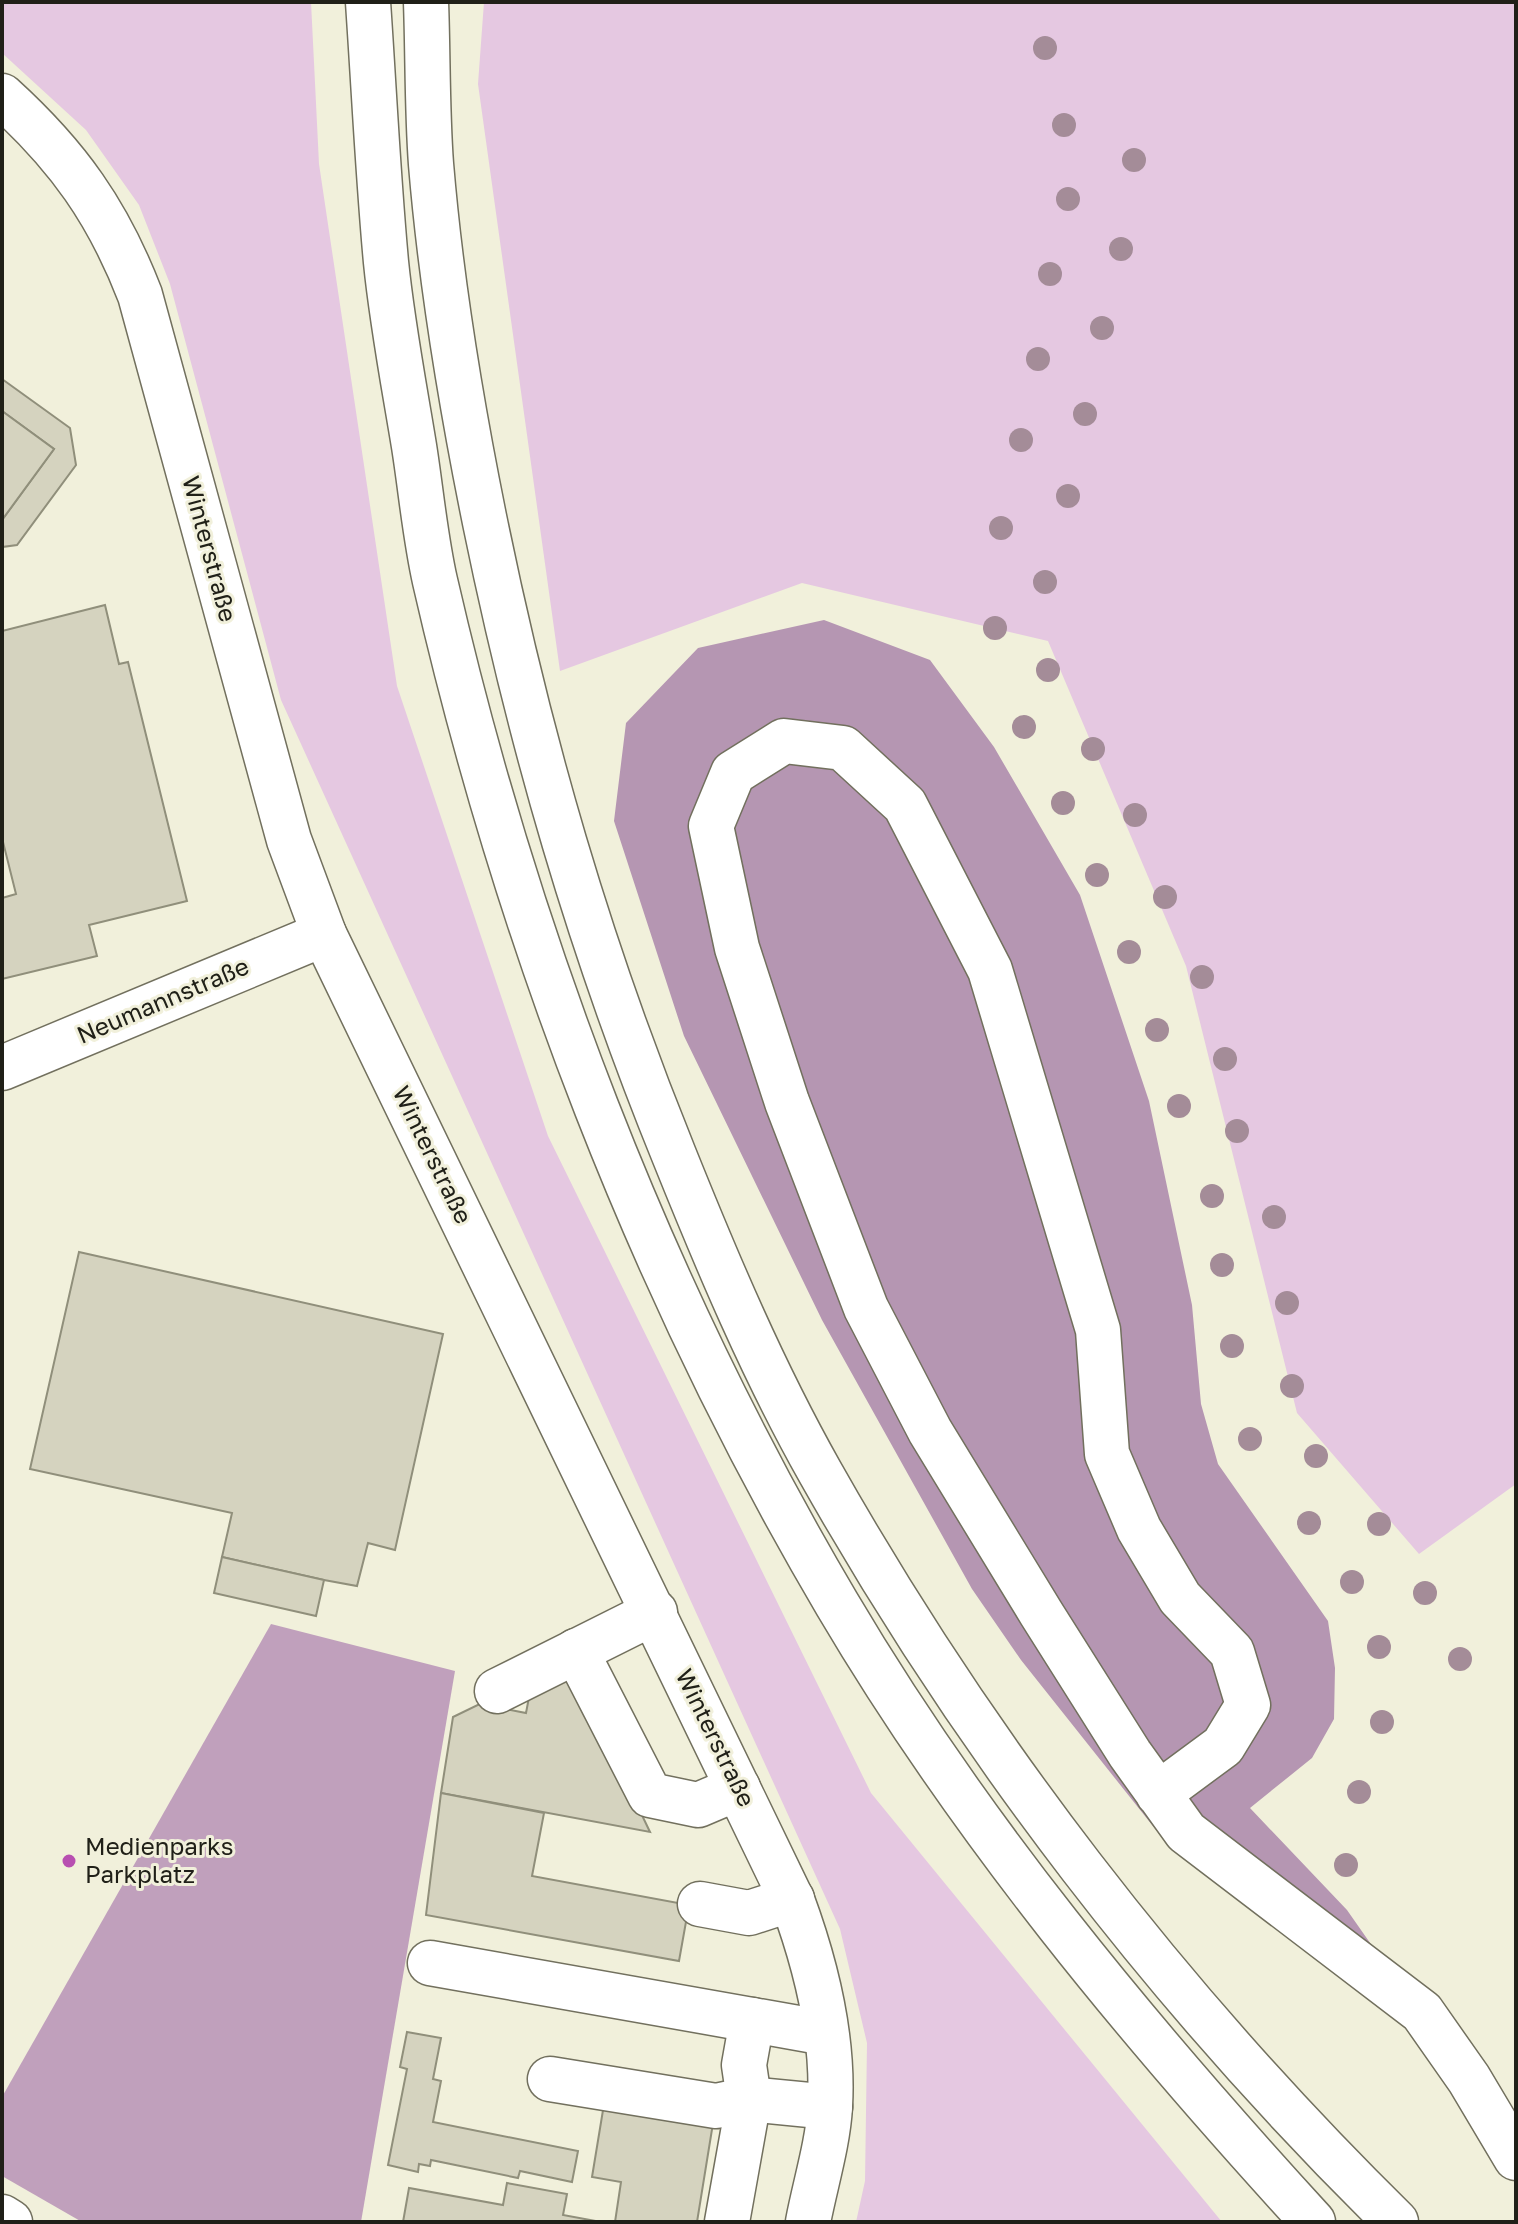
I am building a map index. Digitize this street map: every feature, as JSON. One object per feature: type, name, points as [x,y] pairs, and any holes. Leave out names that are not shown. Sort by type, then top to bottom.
[{"type":"main road","points":[[368,2],[386,267],[434,576],[512,863],[558,1005],[671,1287],[758,1461],[838,1606],[929,1747],[1026,1881],[1121,2003],[1226,2127],[1313,2222]]},
{"type":"main road","points":[[426,2],[431,164],[461,402],[511,649],[568,863],[638,1067],[725,1281],[819,1471],[940,1667],[1048,1825],[1209,2027],[1396,2222]]},
{"type":"main road","name":"Winterstraße","points":[[2,96],[35,126],[86,186],[123,251],[140,295],[289,840],[324,934],[792,1899],[814,1960],[826,2033],[830,2107],[808,2222]]},
{"type":"main road","points":[[1158,1794],[1223,1746],[1248,1705],[1232,1652],[1180,1598],[1139,1529],[1107,1454],[1098,1330],[990,970],[905,805],[843,748],[784,741],[733,773],[711,826],[737,948],[787,1102],[866,1308],[930,1431],[1049,1626],[1158,1794],[1186,1832],[1422,2012],[1469,2079],[1516,2158]]},
{"type":"main road","name":"Neumannstraße","points":[[2,1068],[324,934]]},
{"type":"main road","points":[[497,1691],[655,1612]]},
{"type":"main road","points":[[576,1651],[650,1795],[698,1805],[738,1788]]},
{"type":"main road","points":[[700,1904],[749,1913],[792,1899]]},
{"type":"main road","points":[[430,1963],[826,2033]]},
{"type":"main road","points":[[727,2222],[749,2099],[744,2065],[752,2020]]},
{"type":"main road","points":[[550,2079],[716,2106],[749,2099],[830,2107]]},
{"type":"main road","points":[[2,2217],[10,2222]]},
{"type":"shaded area","points":[[2,2],[311,2],[319,164],[397,686],[548,1136],[871,1793],[1222,2222],[856,2222],[865,2181],[867,2043],[840,1929],[281,700],[170,284],[139,205],[86,130],[2,53]]},
{"type":"shaded area","points":[[484,2],[1516,2],[1516,1484],[1419,1554],[1297,1413],[1186,966],[1048,641],[802,583],[560,671],[478,84]]},
{"type":"shaded area","points":[[824,620],[930,660],[994,747],[1080,895],[1149,1101],[1192,1305],[1201,1404],[1218,1464],[1328,1621],[1335,1668],[1334,1719],[1312,1758],[1250,1808],[1347,1910],[1375,1950],[1348,1979],[1164,1840],[1021,1660],[972,1589],[822,1320],[684,1036],[614,821],[626,723],[698,648]]},
{"type":"shaded area","points":[[271,1624],[455,1671],[361,2222],[82,2222],[2,2176],[2,2097]]},
{"type":"building","points":[[2,379],[70,428],[76,465],[17,545],[2,547],[2,520],[54,449],[2,411]]},
{"type":"building","points":[[2,411],[54,449],[2,520]]},
{"type":"building","points":[[105,605],[119,664],[128,662],[187,901],[89,925],[97,956],[2,979],[2,898],[16,894],[2,838],[2,631]]},
{"type":"building","points":[[79,1252],[443,1334],[395,1550],[368,1543],[357,1586],[222,1557],[232,1513],[30,1469]]},
{"type":"building","points":[[222,1557],[324,1580],[316,1616],[214,1593]]},
{"type":"building","points":[[567,1674],[617,1763],[650,1832],[441,1793],[453,1717],[494,1697],[500,1708],[526,1713],[530,1692]]},
{"type":"building","points":[[441,1793],[544,1813],[532,1876],[689,1905],[679,1961],[426,1915]]},
{"type":"building","points":[[407,2032],[441,2038],[433,2079],[441,2081],[433,2122],[578,2151],[572,2182],[520,2171],[518,2178],[431,2160],[430,2166],[419,2164],[418,2172],[388,2165],[407,2069],[400,2067]]},
{"type":"building","points":[[605,2098],[714,2117],[697,2222],[615,2222],[621,2182],[592,2177]]},
{"type":"building","points":[[507,2183],[567,2194],[563,2215],[601,2222],[403,2222],[409,2188],[503,2205]]},
{"type":"place","name":"Medienparks Parkplatz","points":[[69,1861]]}]
